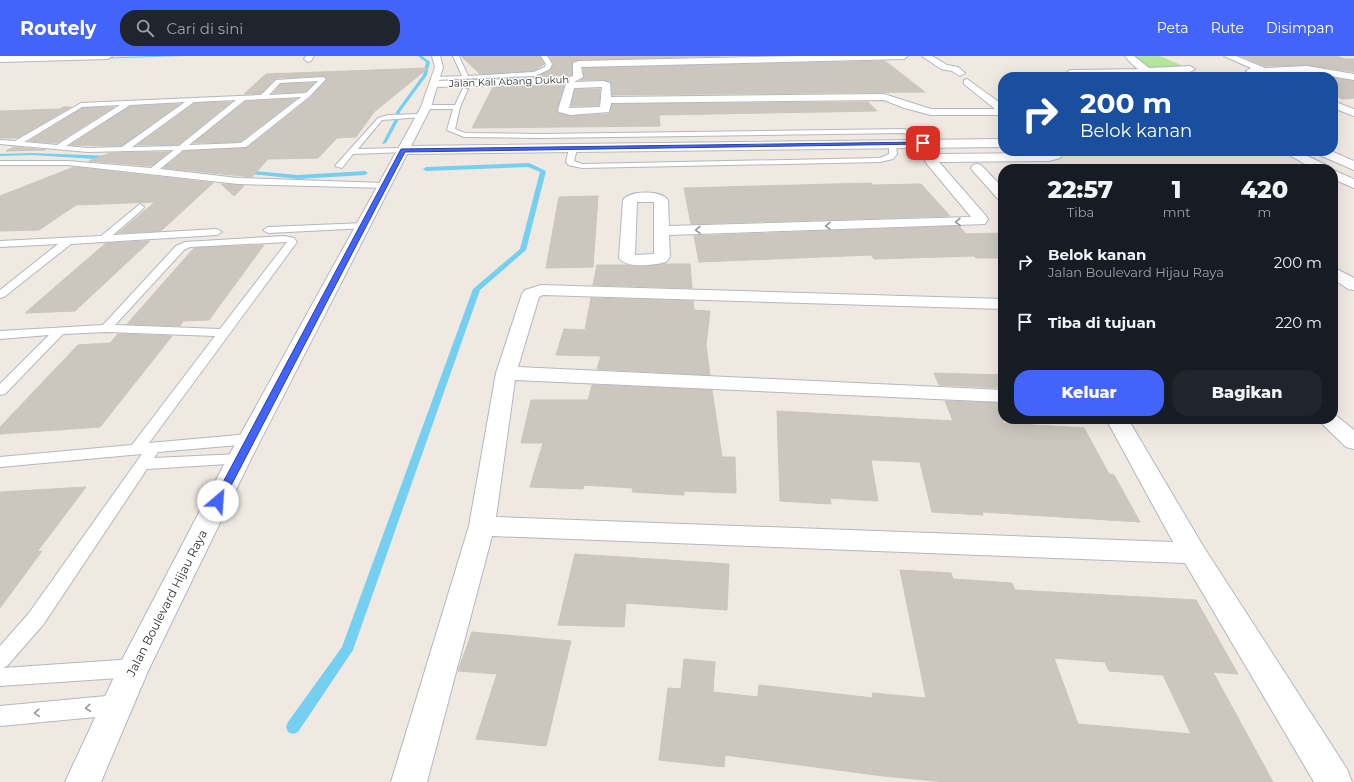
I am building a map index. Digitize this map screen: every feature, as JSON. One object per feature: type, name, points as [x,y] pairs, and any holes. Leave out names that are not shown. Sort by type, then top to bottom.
[{"type":"street","points":[[0,59],[108,56]]},
{"type":"street","name":"Jalan Boulevard Hijau Raya","points":[[83,782],[134,668],[244,449],[364,226],[423,111],[439,67],[436,56]]},
{"type":"street","name":"Jalan Kali Abang Dukuh","points":[[435,81],[568,80],[578,77],[576,65],[579,64],[904,56]]},
{"type":"street","points":[[926,56],[944,67],[955,69],[960,73]]},
{"type":"street","points":[[1129,56],[1146,71],[1151,72]]},
{"type":"street","points":[[1228,56],[1262,72]]},
{"type":"street","points":[[1167,59],[1190,70],[1175,72]]},
{"type":"street","points":[[1299,59],[1335,72]]},
{"type":"street","points":[[1275,72],[1307,69],[1335,72]]},
{"type":"street","points":[[1338,73],[1354,77]]},
{"type":"street","points":[[967,82],[998,107]]},
{"type":"street","points":[[572,85],[607,85],[607,100],[605,111],[570,112],[563,110],[570,86],[572,85]]},
{"type":"street","points":[[607,100],[884,97],[892,99],[905,106],[931,112],[998,111]]},
{"type":"street","points":[[1338,106],[1354,113]]},
{"type":"street","points":[[403,150],[539,150],[998,143]]},
{"type":"street","points":[[662,225],[982,220],[931,162],[932,160],[939,158],[1052,156]]},
{"type":"street","points":[[1298,156],[1314,164]]},
{"type":"street","points":[[1332,156],[1354,166]]},
{"type":"street","points":[[977,168],[998,191]]},
{"type":"street","points":[[1338,176],[1354,184]]},
{"type":"street","points":[[1338,275],[1354,285]]},
{"type":"street","points":[[409,782],[482,526],[506,373],[529,295],[536,291],[998,304]]},
{"type":"street","points":[[506,373],[998,396]]},
{"type":"street","points":[[1120,424],[1193,554],[1334,782]]},
{"type":"street","points":[[1334,424],[1354,442]]},
{"type":"street","points":[[482,526],[1193,554]]},
{"type":"lane","points":[[456,56],[466,78]]},
{"type":"lane","points":[[435,81],[535,74],[548,68],[549,64],[544,56]]},
{"type":"lane","points":[[1070,72],[1146,71]]},
{"type":"lane","points":[[0,142],[59,147],[75,150],[183,148],[246,144],[308,95],[323,79],[278,81],[263,97]]},
{"type":"lane","points":[[464,89],[457,107],[451,130],[455,133],[470,136],[903,131],[920,134],[939,143]]},
{"type":"lane","points":[[17,143],[80,106],[130,102],[308,95]]},
{"type":"lane","points":[[153,171],[243,98]]},
{"type":"lane","points":[[123,150],[194,99]]},
{"type":"lane","points":[[59,147],[130,102]]},
{"type":"lane","points":[[339,166],[380,119],[388,117],[404,117],[423,111],[457,107]]},
{"type":"lane","points":[[539,136],[539,150]]},
{"type":"lane","points":[[573,149],[570,161],[571,163],[590,166],[880,160],[890,157],[893,154],[892,144]]},
{"type":"lane","points":[[350,152],[403,150]]},
{"type":"lane","points":[[0,163],[68,163],[238,181],[388,177]]},
{"type":"lane","points":[[104,238],[140,207]]},
{"type":"lane","points":[[261,230],[364,226]]},
{"type":"lane","points":[[0,244],[67,242],[104,238],[230,231]]},
{"type":"lane","points":[[0,660],[36,619],[140,456],[223,333],[292,242],[291,240],[284,239],[194,243],[182,246],[106,328]]},
{"type":"lane","points":[[0,295],[67,242]]},
{"type":"lane","points":[[0,335],[106,328],[223,333]]},
{"type":"lane","points":[[0,391],[60,331]]},
{"type":"lane","points":[[140,456],[154,447],[218,442],[244,449]]},
{"type":"lane","points":[[0,462],[140,456],[178,462],[205,461],[244,449]]},
{"type":"lane","points":[[0,677],[134,668]]},
{"type":"lane","points":[[8,715],[117,705]]},
{"type":"green space","points":[[1130,56],[1160,56],[1190,69],[1146,71]]},
{"type":"building","points":[[461,56],[540,56],[544,64],[534,71],[480,74]]},
{"type":"building","points":[[549,56],[721,56],[579,60],[572,62],[572,75],[536,77],[551,70],[553,63]]},
{"type":"building","points":[[1240,56],[1337,56],[1344,59],[1354,59],[1354,72],[1307,65],[1265,66]]},
{"type":"building","points":[[885,61],[925,92],[612,95],[610,82],[603,80],[580,80],[584,78],[583,68]]},
{"type":"building","points":[[428,68],[374,112],[356,137],[337,138],[318,158],[268,159],[252,177],[164,168],[184,151],[247,148],[311,97],[327,79],[323,76],[276,78],[260,94],[244,94],[266,74]]},
{"type":"building","points":[[1338,79],[1354,81],[1354,98],[1343,99],[1338,97]]},
{"type":"building","points":[[314,83],[305,92],[273,93],[281,84]]},
{"type":"building","points":[[564,86],[557,111],[570,116],[609,114],[612,104],[868,102],[877,111],[659,115],[660,126],[472,128],[493,87]]},
{"type":"building","points":[[575,89],[600,89],[599,106],[571,106]]},
{"type":"building","points":[[296,99],[240,142],[193,143],[246,101]]},
{"type":"building","points":[[231,102],[178,145],[137,145],[195,103]]},
{"type":"building","points":[[180,104],[122,146],[70,145],[130,106]]},
{"type":"building","points":[[63,107],[71,107],[18,138],[0,138],[0,111],[60,109]]},
{"type":"building","points":[[114,107],[57,143],[29,141],[82,108]]},
{"type":"building","points":[[14,147],[45,150],[6,151]]},
{"type":"building","points":[[170,152],[151,166],[89,161],[110,153]]},
{"type":"building","points":[[74,167],[213,183],[161,231],[118,233],[155,202],[76,205],[39,230],[0,231],[0,196]]},
{"type":"building","points":[[871,183],[873,185],[921,184],[950,216],[691,224],[684,188]]},
{"type":"building","points":[[221,184],[238,185],[244,186],[234,196]]},
{"type":"building","points":[[598,196],[593,267],[546,268],[559,197]]},
{"type":"building","points":[[959,226],[966,234],[998,233],[998,258],[976,258],[974,256],[874,259],[871,255],[699,262],[694,236]]},
{"type":"building","points":[[150,241],[75,311],[25,313],[106,243]]},
{"type":"building","points":[[264,245],[209,320],[183,321],[180,326],[127,324],[194,248]]},
{"type":"building","points":[[662,264],[690,264],[692,288],[593,285],[597,265],[627,265],[641,267]]},
{"type":"building","points":[[591,298],[693,301],[694,310],[710,311],[706,345],[710,375],[597,369],[601,356],[556,355],[564,329],[585,330]]},
{"type":"building","points":[[118,334],[172,336],[100,427],[0,434],[0,427],[78,345],[110,343]]},
{"type":"building","points":[[934,373],[998,375],[998,388],[939,385]]},
{"type":"building","points":[[592,385],[712,390],[722,457],[735,457],[736,493],[684,491],[684,495],[632,492],[633,488],[584,485],[583,489],[530,487],[543,443],[521,443],[531,400],[588,400]]},
{"type":"building","points":[[945,401],[998,403],[998,424],[1084,428],[1109,474],[1114,475],[1140,522],[982,512],[983,515],[932,512],[920,462],[871,460],[878,501],[830,498],[831,504],[780,501],[777,411],[953,421]]},
{"type":"building","points":[[86,487],[37,552],[42,551],[0,608],[0,492]]},
{"type":"building","points":[[575,554],[729,564],[727,610],[626,603],[624,627],[558,625]]},
{"type":"building","points":[[900,570],[951,573],[953,579],[1012,583],[1015,590],[1196,600],[1238,674],[1213,672],[1273,782],[945,782],[883,776],[725,755],[724,767],[659,760],[668,688],[681,689],[684,659],[715,662],[713,692],[758,697],[759,685],[873,698],[872,693],[926,698]],"holes":[[[1054,658],[1105,662],[1109,671],[1163,675],[1191,734],[1078,724]]]},
{"type":"building","points":[[472,632],[571,641],[546,746],[476,739],[497,674],[458,671]]},
{"type":"waterway","points":[[97,59],[182,56]]},
{"type":"waterway","points":[[384,143],[396,121],[398,112],[425,75],[428,62],[420,56]]},
{"type":"waterway","points":[[0,155],[32,154],[111,158]]},
{"type":"waterway","points":[[142,162],[179,167]]},
{"type":"waterway","points":[[293,727],[347,650],[477,289],[523,250],[543,171],[529,165],[426,169]]},
{"type":"waterway","points":[[243,172],[298,177],[365,173]]},
{"type":"route","points":[[218,501],[403,150],[539,150],[923,143]]}]
